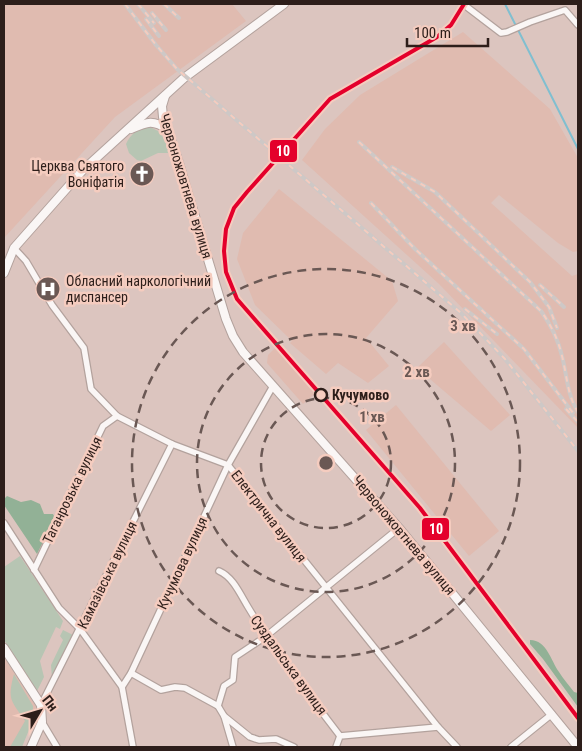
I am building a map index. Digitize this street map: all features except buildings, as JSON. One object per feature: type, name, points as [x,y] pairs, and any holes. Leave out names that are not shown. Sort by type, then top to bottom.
[{"type":"main road","points":[[4,273],[14,248],[82,170],[186,77],[284,4]]},
{"type":"main road","name":"Червоножовтнева вулиця","points":[[165,96],[162,106],[163,116],[226,319],[233,336],[243,352],[399,528],[578,747]]},
{"type":"main road","points":[[123,133],[147,122],[155,122],[168,130]]},
{"type":"main road","points":[[4,648],[41,705],[42,722],[31,747]]},
{"type":"street","points":[[463,4],[500,33],[565,10],[578,25]]},
{"type":"street","name":"Електрична вулиця","points":[[14,248],[26,261],[52,305],[84,348],[91,390],[117,416],[172,444],[228,465],[438,727],[457,747]]},
{"type":"street","name":"Кучумова вулиця","points":[[122,687],[131,673],[228,465],[273,386]]},
{"type":"street","name":"Таганрозька вулиця","points":[[34,570],[103,426],[117,416]]},
{"type":"street","name":"Камазівська вулиця","points":[[41,705],[172,444]]},
{"type":"street","points":[[4,523],[59,608],[80,629],[122,687],[133,747]]},
{"type":"street","points":[[218,706],[224,686],[233,680],[235,657],[265,637],[399,528]]},
{"type":"street","name":"Суздальська вулиця","points":[[220,571],[233,583],[265,637],[340,736]]},
{"type":"street","points":[[131,673],[161,690],[175,687],[185,688],[218,706],[224,716],[233,747]]},
{"type":"street","points":[[511,747],[552,714]]},
{"type":"street","points":[[224,716],[250,737],[259,740],[276,739],[294,747]]},
{"type":"street","points":[[42,722],[58,747]]},
{"type":"street","points":[[336,747],[340,736],[438,727]]},
{"type":"shaded area","points":[[4,4],[232,4],[246,21],[115,117],[4,238]]},
{"type":"shaded area","points":[[463,32],[550,109],[578,158],[578,251],[573,252],[558,243],[499,195],[491,203],[572,276],[578,274],[578,428],[439,284],[302,160],[325,129],[360,95]]},
{"type":"shaded area","points":[[279,189],[392,281],[398,301],[366,338],[389,366],[368,383],[338,363],[326,374],[290,343],[292,341],[255,305],[237,259],[243,233]]},
{"type":"shaded area","points":[[444,342],[510,415],[491,431],[417,368]]},
{"type":"shaded area","points":[[277,346],[317,392],[303,404],[267,363],[268,355]]},
{"type":"shaded area","points":[[396,405],[499,531],[469,556],[366,430]]},
{"type":"shaded area","points":[[4,657],[37,708],[21,747],[4,747]]},
{"type":"green space","points":[[150,127],[160,132],[171,153],[158,153],[141,161],[137,160],[129,153],[126,144],[136,132]]},
{"type":"green space","points":[[7,496],[21,502],[31,500],[40,504],[44,514],[53,514],[55,518],[37,554],[4,505],[4,499]]},
{"type":"green space","points":[[20,556],[63,621],[60,629],[56,627],[40,661],[44,677],[37,691],[4,640],[4,567]]},
{"type":"green space","points":[[63,630],[73,635],[52,678],[51,665],[63,640],[60,636]]},
{"type":"green space","points":[[530,640],[541,643],[545,647],[562,677],[574,692],[578,693],[578,707],[530,644]]},
{"type":"green space","points":[[14,674],[33,706],[33,720],[22,747],[10,747],[25,721],[16,708],[11,695]]},
{"type":"waterway","points":[[505,4],[578,149]]},
{"type":"railway","points":[[125,4],[177,69],[461,313],[505,359],[578,451]]},
{"type":"railway","points":[[138,4],[154,23]]},
{"type":"railway","points":[[164,4],[179,18]]},
{"type":"railway","points":[[152,13],[166,30]]},
{"type":"railway","points":[[146,19],[159,36]]},
{"type":"railway","points":[[359,142],[541,311],[551,327],[558,344],[564,363],[569,392],[578,412]]},
{"type":"railway","points":[[392,167],[435,192],[530,282],[549,307],[557,328]]},
{"type":"railway","points":[[371,203],[415,249],[524,349],[573,413]]},
{"type":"railway","points":[[540,285],[564,307]]},
{"type":"railway","points":[[465,309],[497,334]]},
{"type":"railway","points":[[566,409],[578,422]]},
{"type":"transit line","name":"10","points":[[464,4],[451,25],[437,37],[330,99],[247,192],[234,208],[226,229],[224,251],[226,272],[237,299],[420,508],[578,718]]},
{"type":"place","name":"Церква Святого Воніфатія","points":[[142,174]]},
{"type":"place","name":"Обласний наркологічний диспансер","points":[[48,289]]},
{"type":"place","name":"Кучумово","points":[[321,395]]}]
